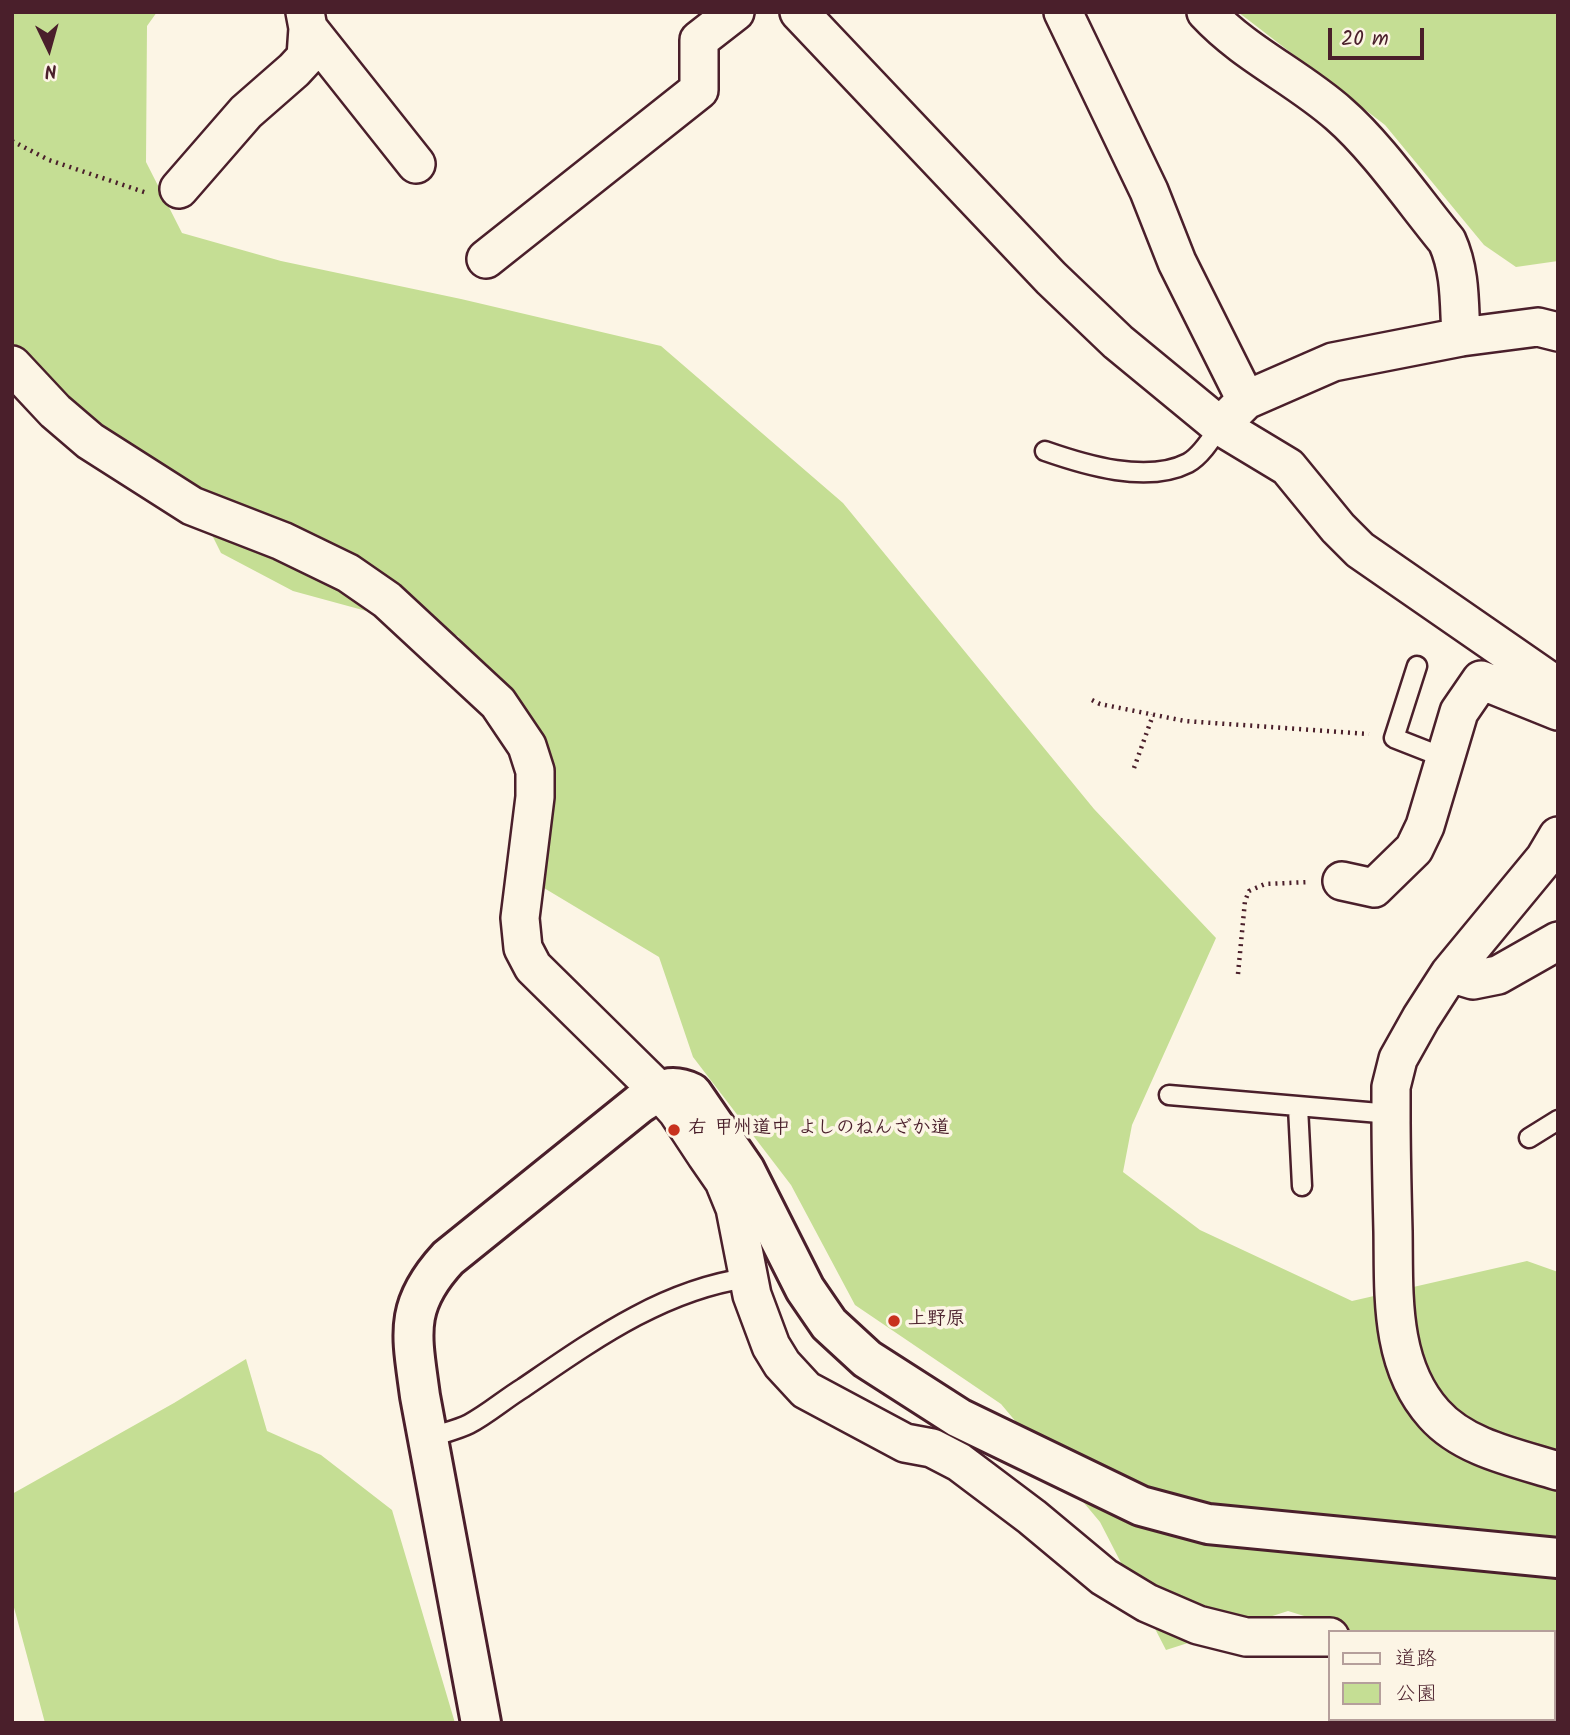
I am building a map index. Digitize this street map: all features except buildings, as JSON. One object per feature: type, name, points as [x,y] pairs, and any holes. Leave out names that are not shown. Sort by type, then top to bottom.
[{"type":"street","points":[[486,259],[575,207],[673,130],[699,90],[699,40],[735,12]]},
{"type":"street","points":[[799,12],[1051,278],[1118,342],[1220,426],[1288,467],[1338,528],[1360,550],[1558,687]]},
{"type":"street","points":[[1063,12],[1127,143],[1177,262],[1246,400]]},
{"type":"street","points":[[1206,12],[1227,34],[1338,113],[1366,142],[1447,241],[1458,274],[1461,337]]},
{"type":"street","points":[[306,20],[415,164]]},
{"type":"street","points":[[178,189],[246,112],[306,57],[306,20]]},
{"type":"street","points":[[1220,426],[1246,400],[1333,362],[1461,337],[1538,327],[1558,332]]},
{"type":"street","points":[[12,365],[55,411],[90,441],[192,506],[282,541],[358,580],[387,600],[498,703],[527,746],[535,771],[535,797],[520,919],[523,948],[533,967],[659,1091],[692,1133],[730,1195],[741,1234],[747,1278],[771,1346],[782,1364],[806,1390],[905,1443],[932,1448],[959,1462],[993,1486],[1123,1591],[1183,1619],[1247,1637],[1328,1637]]},
{"type":"street","points":[[1342,881],[1374,888],[1414,849],[1459,712],[1481,680],[1558,711]]},
{"type":"street","points":[[1558,836],[1545,858],[1450,973],[1398,1059],[1391,1087],[1394,1300],[1397,1332],[1405,1365],[1434,1415],[1455,1431],[1486,1448],[1558,1471]]},
{"type":"street","points":[[1450,973],[1473,980],[1498,975],[1558,941]]},
{"type":"street","points":[[481,1723],[414,1354],[413,1328],[421,1293],[448,1258],[659,1091],[678,1087],[692,1093],[745,1170],[805,1289],[829,1324],[867,1359],[960,1418],[1142,1506],[1208,1524],[1558,1558]]},
{"type":"lane","points":[[1045,451],[1088,466],[1150,473],[1189,463],[1220,426]]},
{"type":"lane","points":[[1417,666],[1394,738],[1445,758]]},
{"type":"lane","points":[[1169,1095],[1391,1114]]},
{"type":"lane","points":[[1298,1107],[1302,1186]]},
{"type":"lane","points":[[1529,1138],[1558,1120]]},
{"type":"lane","points":[[429,1438],[468,1424],[639,1313],[679,1295],[747,1278]]},
{"type":"path","points":[[12,141],[49,160],[149,193],[165,194],[178,189]]},
{"type":"path","points":[[1092,700],[1100,704],[1185,721],[1394,738]]},
{"type":"path","points":[[1134,768],[1153,715]]},
{"type":"path","points":[[1238,974],[1245,901],[1250,891],[1265,884],[1342,881]]},
{"type":"green space","points":[[12,12],[157,12],[147,26],[146,162],[182,233],[281,261],[461,299],[661,346],[843,503],[1094,809],[1216,938],[1132,1125],[1123,1172],[1200,1230],[1352,1301],[1527,1261],[1558,1272],[1558,1694],[1556,1630],[1350,1630],[1288,1611],[1166,1650],[1100,1522],[1001,1404],[855,1305],[791,1185],[693,1057],[659,957],[544,888],[550,765],[458,636],[293,591],[221,553],[189,489],[58,391],[12,369]]},
{"type":"green space","points":[[1238,12],[1558,12],[1558,261],[1516,267],[1484,245],[1385,125]]},
{"type":"green space","points":[[246,1359],[267,1431],[321,1455],[392,1510],[455,1723],[45,1723],[12,1600],[12,1494],[174,1403]]},
{"type":"place","name":"右 甲州道中 よしのねんざか道","points":[[674,1130]]},
{"type":"place","name":"上野原","points":[[894,1321]]}]
